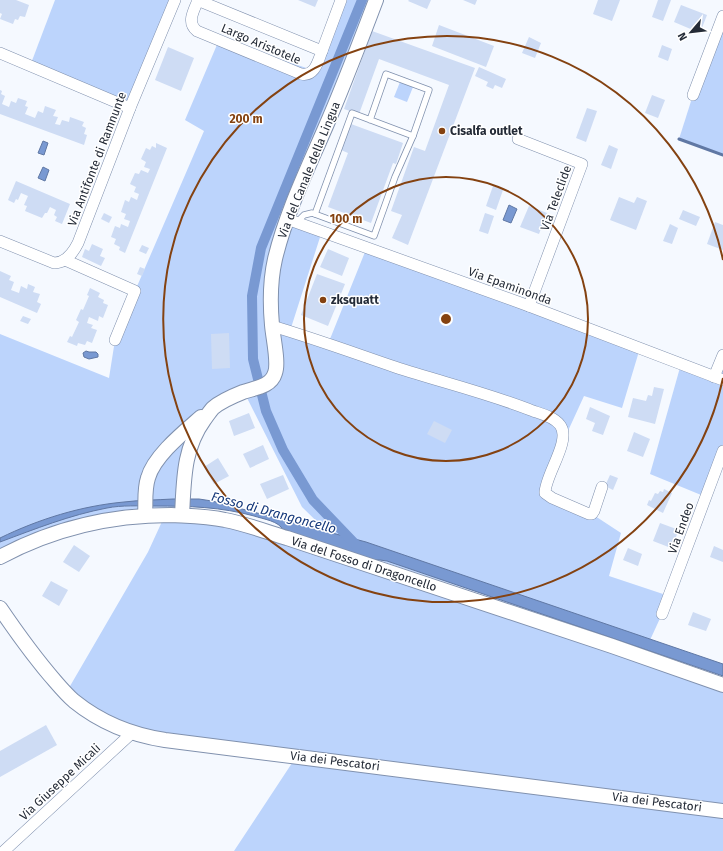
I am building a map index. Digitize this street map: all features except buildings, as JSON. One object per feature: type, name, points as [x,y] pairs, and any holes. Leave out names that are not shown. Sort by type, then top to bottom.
[{"type":"street","name":"Via Antifonte di Ramnunte","points":[[65,260],[73,252],[78,243],[130,108],[175,0]]},
{"type":"street","name":"Largo Aristotele","points":[[197,0],[322,51],[315,68],[310,74],[303,75],[196,30],[192,25],[191,20],[197,0]]},
{"type":"street","points":[[322,51],[341,0]]},
{"type":"street","name":"Via del Canale della Lingua","points":[[182,513],[184,476],[188,456],[197,431],[212,408],[244,392],[265,385],[272,380],[276,373],[277,366],[270,302],[277,251],[292,220],[297,193],[344,83],[376,0]]},
{"type":"street","points":[[693,94],[723,16]]},
{"type":"street","points":[[0,53],[130,108]]},
{"type":"street","name":"Via Teleclide","points":[[518,139],[582,164],[529,306]]},
{"type":"street","name":"Via Epaminonda","points":[[292,220],[529,306],[718,378]]},
{"type":"street","points":[[0,241],[54,263],[65,260],[135,291],[115,340]]},
{"type":"street","points":[[272,326],[520,406],[555,420],[560,425],[563,435],[562,444],[545,493],[552,498],[592,514],[602,487]]},
{"type":"street","points":[[718,378],[723,355]]},
{"type":"street","points":[[145,513],[145,493],[147,482],[150,471],[155,463],[170,446],[212,408]]},
{"type":"street","points":[[170,446],[188,456]]},
{"type":"street","name":"Via Endeo","points":[[662,614],[723,450]]},
{"type":"street","name":"Via del Fosso di Dragoncello","points":[[0,556],[68,528],[101,521],[145,513],[182,513],[208,517],[242,524],[597,641],[723,685]]},
{"type":"street","name":"Via dei Pescatori","points":[[0,608],[38,661],[66,693],[78,704],[108,722],[146,736],[165,740],[723,811]]},
{"type":"street","name":"Via Giuseppe Micali","points":[[4,851],[133,732]]},
{"type":"lane","points":[[292,220],[304,215],[315,214],[374,236],[395,177],[413,136],[429,90],[386,74],[370,120]]},
{"type":"lane","points":[[315,214],[352,113],[413,136]]},
{"type":"shaded area","points":[[55,0],[175,0],[130,107],[30,66]]},
{"type":"shaded area","points":[[340,0],[375,0],[287,218],[322,231],[290,331],[328,344],[367,247],[640,348],[622,408],[584,396],[562,444],[547,496],[592,514],[621,533],[609,576],[669,596],[645,651],[344,548],[302,507],[244,392],[235,396],[197,431],[183,511],[117,518],[0,557],[0,334],[109,378],[115,340],[204,131],[185,120],[219,40],[313,70]]},
{"type":"shaded area","points":[[723,16],[723,155],[679,139],[693,95]]},
{"type":"shaded area","points":[[400,82],[413,87],[407,102],[394,97]]},
{"type":"shaded area","points":[[43,141],[48,143],[44,155],[38,153]]},
{"type":"shaded area","points":[[43,167],[49,170],[45,181],[38,178]]},
{"type":"shaded area","points":[[509,205],[517,209],[511,223],[503,220]]},
{"type":"shaded area","points":[[86,351],[96,352],[98,357],[89,359],[84,357],[83,353]]},
{"type":"shaded area","points":[[723,355],[723,451],[706,497],[650,474],[681,364],[714,377]]},
{"type":"shaded area","points":[[199,499],[212,501],[366,542],[723,664],[723,676],[387,561],[373,560],[283,530],[278,524],[242,513],[180,506],[113,507],[66,518],[0,542],[0,538],[15,531],[45,519],[76,510],[124,502]]},
{"type":"shaded area","points":[[165,515],[208,517],[723,685],[723,851],[234,851],[296,757],[146,736],[66,693],[148,552]]},
{"type":"waterway","name":"Fosso di Drangoncello","points":[[357,546],[313,500],[283,450],[266,411],[253,359],[252,296],[261,248],[362,0]]},
{"type":"waterway","points":[[679,139],[723,155]]},
{"type":"place","name":"Cisalfa outlet","points":[[442,131]]},
{"type":"place","name":"zksquatt","points":[[323,300]]}]
